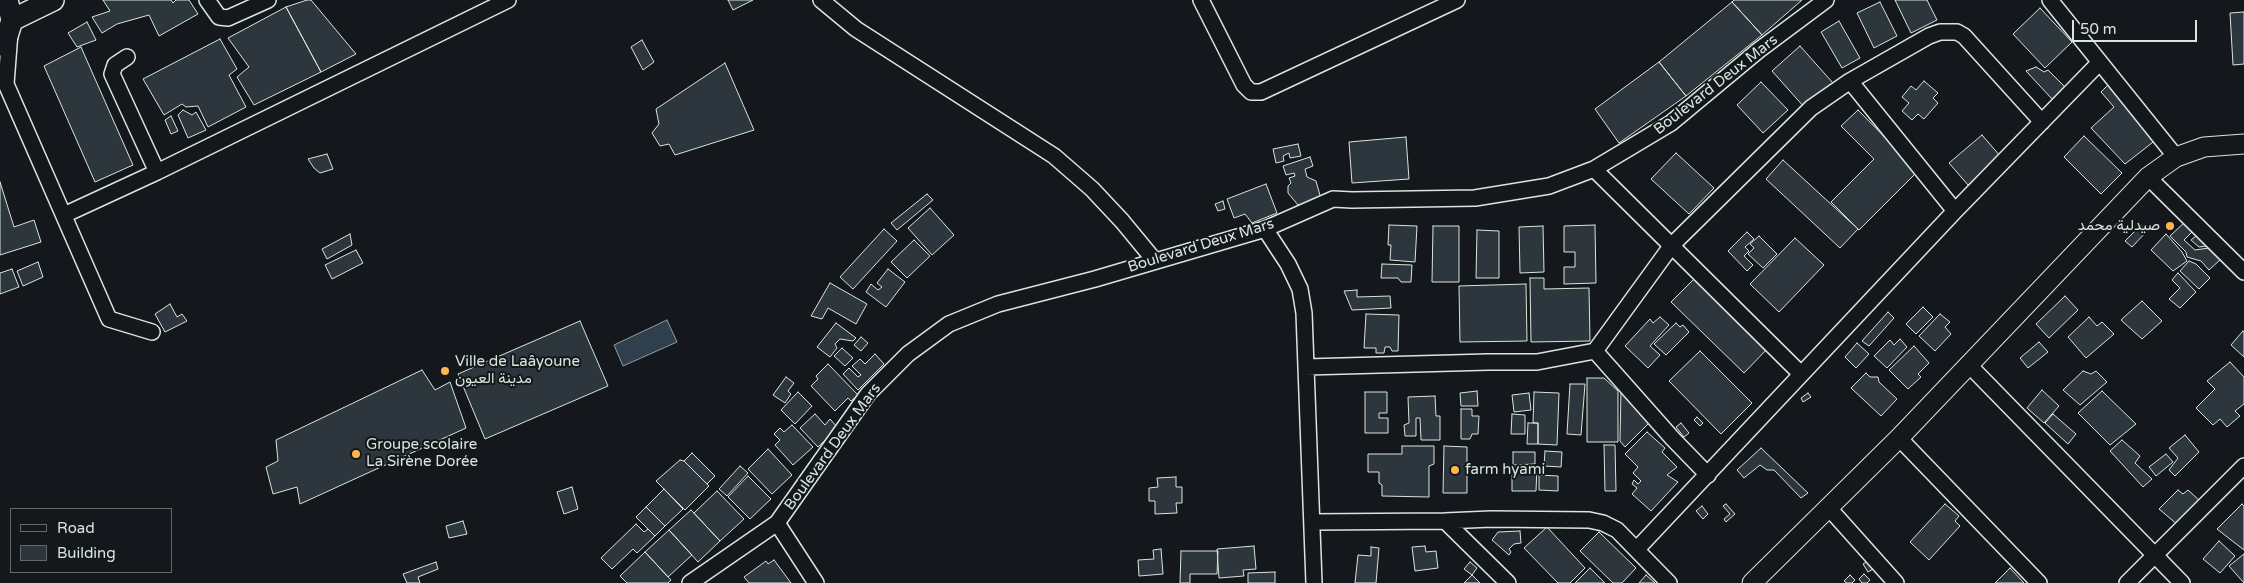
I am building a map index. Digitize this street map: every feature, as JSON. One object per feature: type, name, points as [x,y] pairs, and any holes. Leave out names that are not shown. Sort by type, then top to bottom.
[{"type":"main road","points":[[8,24],[53,0]]},
{"type":"street","points":[[207,0],[218,17],[228,18],[268,0]]},
{"type":"street","points":[[64,215],[508,0]]},
{"type":"street","points":[[821,0],[856,30],[1054,156],[1092,189],[1122,221],[1154,261]]},
{"type":"street","points":[[1201,0],[1244,85],[1251,92],[1261,92],[1457,0]]},
{"type":"street","name":"Boulevard Deux Mars","points":[[690,583],[777,523],[868,394],[908,354],[950,324],[998,304],[1265,228],[1333,198],[1352,200],[1475,198],[1549,186],[1594,169],[1671,124],[1759,50],[1826,0]]},
{"type":"street","points":[[2050,0],[2176,157]]},
{"type":"street","points":[[8,24],[3,81],[64,215],[108,319],[152,332]]},
{"type":"street","points":[[1306,368],[1537,362],[1595,351],[1672,245],[1811,108],[1850,82],[1929,36],[1940,32],[1957,32],[1964,36],[2042,122]]},
{"type":"street","points":[[127,56],[115,65],[112,74],[156,172]]},
{"type":"street","points":[[1637,549],[1955,211],[2100,62]]},
{"type":"street","points":[[1850,82],[1955,211]]},
{"type":"street","points":[[1752,583],[1899,438],[2148,177],[2176,157],[2204,147],[2244,144]]},
{"type":"street","points":[[1594,169],[1801,374]]},
{"type":"street","points":[[2148,177],[2244,272]]},
{"type":"street","points":[[1265,228],[1288,264],[1300,289],[1304,313],[1314,583]]},
{"type":"street","points":[[1595,351],[1708,474]]},
{"type":"street","points":[[1968,364],[2182,583]]},
{"type":"street","points":[[1899,438],[2039,583]]},
{"type":"street","points":[[2127,583],[2244,466]]},
{"type":"street","points":[[1828,507],[1896,583]]},
{"type":"street","points":[[1312,522],[1491,519],[1589,520],[1604,523],[1617,530],[1670,583]]},
{"type":"street","points":[[1445,521],[1508,583]]},
{"type":"street","points":[[777,523],[816,583]]},
{"type":"water","points":[[667,320],[677,342],[623,366],[614,345]]},
{"type":"building","points":[[103,0],[171,0],[173,3],[176,0],[189,0],[198,14],[159,36],[149,15],[117,24],[102,33],[92,17],[110,11]]},
{"type":"building","points":[[311,0],[356,54],[321,72],[286,7]]},
{"type":"building","points":[[728,0],[753,0],[733,10]]},
{"type":"building","points":[[1734,0],[1802,0],[1762,35],[1732,2]]},
{"type":"building","points":[[1895,0],[1927,0],[1937,20],[1911,33]]},
{"type":"building","points":[[1732,2],[1762,35],[1686,96],[1659,62]]},
{"type":"building","points":[[1880,2],[1897,36],[1874,48],[1857,13]]},
{"type":"building","points":[[286,7],[321,72],[254,105],[237,77],[249,67],[228,38]]},
{"type":"building","points":[[2040,8],[2072,42],[2045,68],[2013,34]]},
{"type":"building","points":[[2244,12],[2244,64],[2233,65],[2230,13]]},
{"type":"building","points":[[1839,21],[1860,58],[1842,68],[1821,32]]},
{"type":"building","points":[[87,22],[96,40],[77,47],[68,33]]},
{"type":"building","points":[[220,39],[237,69],[229,75],[246,107],[208,127],[198,106],[186,107],[182,104],[164,115],[143,79]]},
{"type":"building","points":[[642,40],[654,62],[643,70],[631,47]]},
{"type":"building","points":[[1800,46],[1833,83],[1805,108],[1772,71]]},
{"type":"building","points":[[81,47],[133,165],[95,182],[44,66]]},
{"type":"building","points":[[1659,62],[1686,96],[1619,143],[1595,109]]},
{"type":"building","points":[[725,63],[754,130],[675,155],[669,144],[660,146],[652,133],[659,124],[656,109]]},
{"type":"building","points":[[2036,67],[2044,72],[2048,70],[2066,88],[2053,100],[2026,71]]},
{"type":"building","points":[[1924,81],[1938,93],[1933,98],[1938,103],[1924,119],[1918,114],[1912,120],[1902,111],[1909,103],[1902,97],[1911,86],[1916,90]]},
{"type":"building","points":[[1761,82],[1788,110],[1763,133],[1737,105]]},
{"type":"building","points":[[2109,84],[2157,139],[2125,164],[2091,128],[2114,107],[2101,92]]},
{"type":"building","points":[[183,110],[192,115],[196,112],[206,130],[188,138],[178,115]]},
{"type":"building","points":[[1858,110],[1918,171],[1859,230],[1831,202],[1874,159],[1841,126]]},
{"type":"building","points":[[171,116],[178,131],[171,134],[165,120]]},
{"type":"building","points":[[1982,135],[2001,157],[1968,185],[1949,163]]},
{"type":"building","points":[[2084,136],[2122,173],[2101,194],[2064,157]]},
{"type":"building","points":[[1406,137],[1409,179],[1352,183],[1349,142]]},
{"type":"building","points":[[1298,144],[1301,156],[1290,158],[1289,153],[1283,156],[1284,161],[1276,163],[1273,149]]},
{"type":"building","points":[[1676,153],[1714,188],[1689,214],[1651,179]]},
{"type":"building","points":[[327,154],[333,169],[320,173],[308,159]]},
{"type":"building","points":[[1310,157],[1313,166],[1305,169],[1307,177],[1316,181],[1321,199],[1298,205],[1288,193],[1288,186],[1291,183],[1289,178],[1295,176],[1294,173],[1286,175],[1283,166]]},
{"type":"building","points":[[1783,160],[1858,229],[1840,248],[1766,179]]},
{"type":"building","points":[[0,182],[14,227],[34,220],[41,242],[0,255]]},
{"type":"building","points":[[1266,184],[1277,213],[1252,223],[1245,214],[1234,218],[1227,199]]},
{"type":"building","points":[[927,194],[933,200],[897,230],[891,223]]},
{"type":"building","points":[[1223,201],[1225,209],[1218,211],[1215,204]]},
{"type":"building","points":[[930,208],[954,235],[932,255],[908,228]]},
{"type":"building","points":[[2187,220],[2195,229],[2184,240],[2195,250],[2209,248],[2221,259],[2209,270],[2201,261],[2187,257],[2186,252],[2170,236]]},
{"type":"building","points":[[1389,225],[1417,226],[1415,262],[1390,260],[1391,245],[1388,245]]},
{"type":"building","points":[[1595,225],[1596,283],[1564,284],[1564,267],[1575,267],[1575,252],[1564,252],[1564,226]]},
{"type":"building","points":[[2141,225],[2147,231],[2132,247],[2125,241]]},
{"type":"building","points":[[1433,226],[1459,226],[1459,282],[1432,282]]},
{"type":"building","points":[[1543,226],[1544,272],[1520,273],[1519,227]]},
{"type":"building","points":[[884,229],[897,241],[853,289],[840,277]]},
{"type":"building","points":[[1477,230],[1499,231],[1499,278],[1476,278]]},
{"type":"building","points":[[1747,232],[1754,239],[1745,247],[1749,251],[1744,256],[1753,265],[1747,271],[1728,251]]},
{"type":"building","points":[[2200,233],[2207,246],[2199,247],[2191,240]]},
{"type":"building","points":[[350,234],[352,245],[327,259],[322,249]]},
{"type":"building","points":[[2166,234],[2182,252],[2187,261],[2173,271],[2151,250]]},
{"type":"building","points":[[1759,236],[1777,254],[1763,268],[1748,254],[1754,248],[1750,244]]},
{"type":"building","points":[[1795,238],[1824,265],[1779,312],[1750,284]]},
{"type":"building","points":[[914,240],[930,256],[907,278],[891,262]]},
{"type":"building","points":[[356,250],[363,263],[332,279],[325,265]]},
{"type":"building","points":[[2189,261],[2196,264],[2210,278],[2199,289],[2180,271]]},
{"type":"building","points":[[38,262],[43,277],[23,286],[17,271]]},
{"type":"building","points":[[1382,264],[1412,265],[1411,282],[1401,282],[1398,278],[1381,278]]},
{"type":"building","points":[[12,269],[19,287],[0,294],[0,273]]},
{"type":"building","points":[[888,269],[905,282],[886,307],[866,292],[871,284],[878,290],[882,287],[877,283]]},
{"type":"building","points":[[2178,273],[2196,292],[2180,308],[2169,299],[2180,288],[2172,280]]},
{"type":"building","points":[[1698,275],[1770,346],[1744,373],[1671,302]]},
{"type":"building","points":[[1530,278],[1544,278],[1544,289],[1589,288],[1590,341],[1531,342]]},
{"type":"building","points":[[830,283],[867,304],[856,324],[828,308],[822,319],[811,316]]},
{"type":"building","points":[[1526,284],[1527,341],[1460,342],[1459,286]]},
{"type":"building","points":[[1357,290],[1357,297],[1390,296],[1391,308],[1352,310],[1344,291]]},
{"type":"building","points":[[2065,296],[2078,310],[2049,338],[2036,324]]},
{"type":"building","points":[[2142,301],[2162,321],[2142,339],[2121,320]]},
{"type":"building","points":[[170,304],[177,317],[182,314],[187,321],[165,332],[155,314]]},
{"type":"building","points":[[1923,307],[1933,317],[1916,334],[1906,324]]},
{"type":"building","points":[[1888,312],[1894,318],[1869,346],[1862,341]]},
{"type":"building","points":[[1366,314],[1399,315],[1398,351],[1392,351],[1390,347],[1385,347],[1384,353],[1376,353],[1376,348],[1364,348]]},
{"type":"building","points":[[1940,314],[1950,322],[1945,327],[1951,334],[1935,351],[1919,336]]},
{"type":"building","points":[[1660,317],[1669,325],[1650,346],[1660,355],[1648,368],[1625,346],[1650,319],[1653,323]]},
{"type":"building","points":[[2089,317],[2097,326],[2102,322],[2114,334],[2086,358],[2068,337]]},
{"type":"building","points":[[580,321],[608,386],[485,439],[458,374]]},
{"type":"building","points":[[836,323],[856,338],[853,341],[840,339],[835,344],[837,348],[830,357],[817,347]]},
{"type":"building","points":[[1676,323],[1680,327],[1683,325],[1689,332],[1666,355],[1654,344]]},
{"type":"building","points":[[2244,332],[2244,357],[2231,345]]},
{"type":"building","points":[[861,337],[868,343],[861,351],[854,345]]},
{"type":"building","points":[[1900,339],[1907,347],[1887,368],[1874,356],[1890,340],[1894,345]]},
{"type":"building","points":[[2039,342],[2048,352],[2028,368],[2020,358]]},
{"type":"building","points":[[1857,343],[1869,354],[1856,368],[1845,357]]},
{"type":"building","points":[[1914,346],[1929,363],[1918,374],[1921,377],[1908,389],[1889,370]]},
{"type":"building","points":[[842,348],[853,358],[845,366],[834,356]]},
{"type":"building","points":[[1700,351],[1752,403],[1721,434],[1669,381]]},
{"type":"building","points":[[875,354],[884,364],[858,390],[843,374],[849,368],[858,377],[861,375],[852,366],[860,359],[865,364]]},
{"type":"building","points":[[2230,362],[2244,377],[2244,404],[2235,411],[2240,416],[2227,427],[2220,419],[2213,425],[2196,408],[2215,389],[2207,381]]},
{"type":"building","points":[[828,364],[858,395],[851,401],[848,398],[835,411],[811,386],[818,379],[816,376]]},
{"type":"building","points":[[422,370],[435,390],[450,382],[466,428],[300,504],[297,487],[273,494],[266,467],[278,461],[276,440]]},
{"type":"building","points":[[2083,371],[2091,374],[2096,371],[2107,382],[2080,405],[2063,390]]},
{"type":"building","points":[[1866,373],[1870,377],[1878,377],[1879,382],[1897,399],[1881,416],[1851,388]]},
{"type":"building","points":[[786,377],[794,383],[788,391],[791,394],[785,403],[773,395]]},
{"type":"building","points":[[1587,378],[1604,378],[1618,391],[1618,442],[1587,442]]},
{"type":"building","points":[[1570,384],[1585,384],[1581,435],[1567,434]]},
{"type":"building","points":[[1621,390],[1651,421],[1625,447],[1620,441]]},
{"type":"building","points":[[2042,390],[2059,406],[2044,423],[2027,408]]},
{"type":"building","points":[[1477,391],[1478,406],[1461,406],[1460,393]]},
{"type":"building","points":[[2102,391],[2136,424],[2110,445],[2078,413]]},
{"type":"building","points":[[798,392],[812,406],[795,424],[781,410]]},
{"type":"building","points":[[1365,392],[1387,392],[1387,413],[1379,413],[1379,418],[1388,418],[1388,433],[1365,433]]},
{"type":"building","points":[[1534,392],[1559,393],[1557,445],[1538,444],[1538,423],[1533,423]]},
{"type":"building","points":[[1529,393],[1531,410],[1514,412],[1512,395]]},
{"type":"building","points":[[1808,393],[1811,397],[1803,402],[1801,398]]},
{"type":"building","points":[[1435,396],[1436,416],[1440,416],[1440,440],[1421,440],[1420,418],[1416,418],[1416,436],[1405,436],[1404,425],[1409,423],[1408,397]]},
{"type":"building","points":[[1461,409],[1472,409],[1472,416],[1479,416],[1478,434],[1472,434],[1470,439],[1461,439]]},
{"type":"building","points":[[815,414],[825,425],[830,419],[838,428],[818,447],[800,428]]},
{"type":"building","points":[[1512,414],[1525,415],[1525,434],[1511,434]]},
{"type":"building","points":[[2053,414],[2076,434],[2068,444],[2045,423]]},
{"type":"building","points":[[1697,417],[1703,423],[1700,426],[1694,420]]},
{"type":"building","points":[[1528,423],[1538,423],[1538,444],[1527,444]]},
{"type":"building","points":[[1681,423],[1689,433],[1684,437],[1676,427]]},
{"type":"building","points":[[792,425],[813,447],[793,465],[775,445],[780,440],[774,434],[780,428],[784,432]]},
{"type":"building","points":[[1647,432],[1665,448],[1662,452],[1677,467],[1667,475],[1678,482],[1651,511],[1632,494],[1637,488],[1632,484],[1634,480],[1638,484],[1641,481],[1633,473],[1638,467],[1625,454]]},
{"type":"building","points":[[2185,435],[2199,452],[2175,476],[2169,470],[2178,458],[2169,448]]},
{"type":"building","points":[[2122,440],[2140,456],[2135,463],[2152,479],[2143,487],[2110,451]]},
{"type":"building","points":[[1604,445],[1615,445],[1616,491],[1605,491]]},
{"type":"building","points":[[1402,446],[1434,446],[1434,464],[1429,466],[1429,497],[1382,496],[1379,472],[1368,472],[1368,454],[1402,454]]},
{"type":"building","name":"farm hyami","points":[[1444,446],[1467,447],[1467,493],[1443,493]]},
{"type":"building","points":[[1761,448],[1808,493],[1801,498],[1774,470],[1767,470],[1760,465],[1744,478],[1737,470]]},
{"type":"building","points":[[768,449],[792,475],[772,494],[748,469]]},
{"type":"building","points":[[1545,451],[1562,452],[1561,467],[1544,466]]},
{"type":"building","points":[[1513,452],[1535,452],[1535,464],[1513,465]]},
{"type":"building","points":[[692,453],[715,476],[707,484],[684,461]]},
{"type":"building","points":[[2166,454],[2173,462],[2156,476],[2149,467]]},
{"type":"building","points":[[680,460],[684,461],[709,486],[685,510],[656,481]]},
{"type":"building","points":[[740,466],[748,473],[727,496],[719,489]]},
{"type":"building","points":[[1512,467],[1537,467],[1536,491],[1512,491]]},
{"type":"building","points":[[1539,475],[1558,476],[1558,491],[1539,490]]},
{"type":"building","points":[[748,476],[771,499],[750,519],[728,497]]},
{"type":"building","points":[[1176,477],[1176,487],[1182,487],[1182,503],[1176,503],[1177,513],[1155,514],[1155,501],[1149,501],[1149,488],[1158,487],[1157,478]]},
{"type":"building","points":[[572,487],[578,509],[564,514],[557,492]]},
{"type":"building","points":[[664,489],[683,509],[665,526],[646,507]]},
{"type":"building","points":[[2178,490],[2183,494],[2188,490],[2200,501],[2178,525],[2159,509]]},
{"type":"building","points":[[717,491],[744,519],[720,541],[694,513]]},
{"type":"building","points":[[1726,504],[1735,514],[1726,522],[1724,519],[1730,514],[1723,506]]},
{"type":"building","points":[[1945,504],[1959,516],[1955,521],[1960,526],[1929,560],[1910,542]]},
{"type":"building","points":[[2242,504],[2244,506],[2244,550],[2217,529]]},
{"type":"building","points":[[1702,506],[1708,514],[1703,519],[1696,511]]},
{"type":"building","points":[[646,507],[665,526],[655,536],[636,517]]},
{"type":"building","points":[[691,510],[720,541],[698,562],[669,530]]},
{"type":"building","points":[[463,521],[467,534],[449,538],[446,526]]},
{"type":"building","points":[[636,524],[644,532],[648,529],[655,536],[637,553],[633,549],[612,569],[601,558]]},
{"type":"building","points":[[1547,527],[1585,568],[1570,583],[1558,583],[1524,548]]},
{"type":"building","points":[[669,530],[692,555],[668,577],[645,552]]},
{"type":"building","points":[[1520,531],[1521,543],[1514,544],[1509,549],[1511,552],[1509,555],[1492,540],[1498,532]]},
{"type":"building","points":[[1599,532],[1636,568],[1622,583],[1613,583],[1580,551]]},
{"type":"building","points":[[2219,541],[2235,556],[2220,573],[2203,559]]},
{"type":"building","points":[[1254,546],[1256,569],[1243,570],[1244,576],[1219,578],[1217,549]]},
{"type":"building","points":[[1425,546],[1426,552],[1436,551],[1438,568],[1415,571],[1412,547]]},
{"type":"building","points":[[1371,547],[1379,548],[1376,583],[1355,583],[1358,555],[1371,556]]},
{"type":"building","points":[[1161,549],[1163,574],[1139,576],[1138,560],[1154,559],[1153,550]]},
{"type":"building","points":[[1181,551],[1218,551],[1217,574],[1190,574],[1190,583],[1180,583]]},
{"type":"building","points":[[645,552],[671,580],[668,583],[627,583],[620,576]]},
{"type":"building","points":[[2244,554],[2244,583],[2229,566]]},
{"type":"building","points":[[774,560],[791,583],[749,583],[744,577],[766,561],[768,564]]},
{"type":"building","points":[[1868,561],[1873,569],[1868,572],[1863,564]]},
{"type":"building","points":[[436,562],[438,569],[418,577],[420,583],[407,583],[403,574]]},
{"type":"building","points":[[1470,562],[1477,568],[1472,575],[1464,569]]},
{"type":"building","points":[[1590,568],[1605,583],[1575,583]]},
{"type":"building","points":[[2010,568],[2024,583],[1995,583]]},
{"type":"building","points":[[1275,572],[1275,583],[1248,583],[1248,573]]},
{"type":"building","points":[[1864,574],[1870,580],[1867,583],[1862,583],[1859,579]]},
{"type":"building","points":[[1472,575],[1480,583],[1464,583]]},
{"type":"building","points":[[1646,575],[1655,583],[1639,583]]},
{"type":"building","points":[[1850,575],[1855,580],[1852,583],[1847,583],[1844,581]]},
{"type":"place","name":"صيدلية محمد","points":[[2170,226]]},
{"type":"place","name":"Ville de Laâyoune مدينة العيون","points":[[445,371]]},
{"type":"place","name":"Groupe scolaire La Sirène Dorée","points":[[356,454]]},
{"type":"place","name":"farm hyami","points":[[1455,470]]}]
